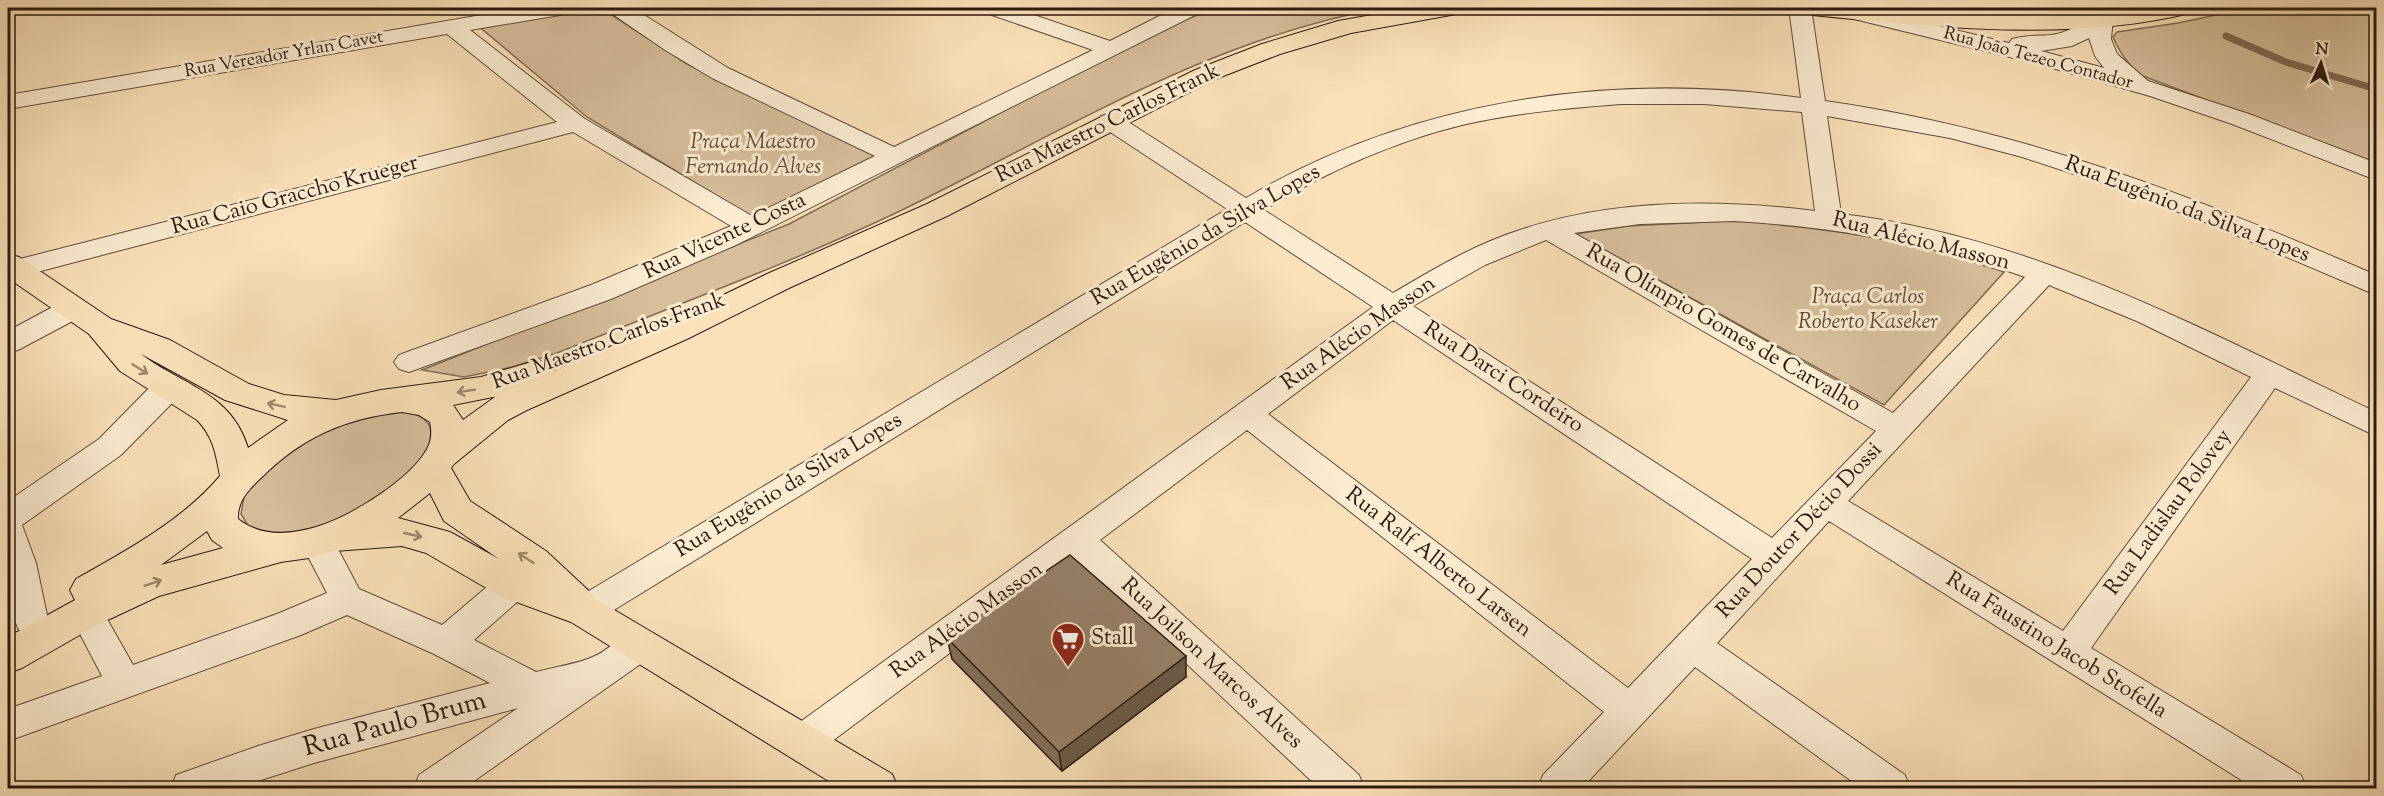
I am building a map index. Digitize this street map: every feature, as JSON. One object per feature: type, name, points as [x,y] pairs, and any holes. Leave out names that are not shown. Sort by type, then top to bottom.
[{"type":"main road","name":"Rua Maestro Carlos Frank","points":[[312,542],[384,509],[411,489],[437,461],[496,411],[515,401],[676,331],[778,281],[937,210],[1204,75],[1271,49],[1347,26],[1451,8]]},
{"type":"main road","points":[[1812,8],[1907,17],[2013,22],[2102,18],[2182,8]]},
{"type":"main road","points":[[11,267],[100,327],[159,348],[237,392],[258,401],[283,407],[334,412]]},
{"type":"main road","name":"Rua Maestro Carlos Frank","points":[[334,412],[359,405],[481,389],[510,381],[666,319],[778,281]]},
{"type":"main road","points":[[100,327],[131,363],[210,411],[219,419],[231,446],[230,488],[218,516],[224,532],[246,543],[312,542]]},
{"type":"main road","points":[[402,400],[428,404],[445,416],[449,435],[437,461],[457,511],[533,562],[584,611]]},
{"type":"main road","points":[[19,627],[157,550],[230,488],[263,453],[299,429],[334,412]]},
{"type":"main road","points":[[8,656],[86,613],[150,583],[312,542],[382,532],[417,535],[436,542],[513,585],[584,611],[877,789]]},
{"type":"street","name":"Rua Vereador Yrlan Cavet","points":[[8,102],[560,8]]},
{"type":"street","points":[[619,8],[704,64],[894,156]]},
{"type":"street","points":[[994,8],[1112,49]]},
{"type":"street","name":"Rua Vicente Costa","points":[[409,362],[601,292],[751,227],[1191,8]]},
{"type":"street","points":[[1800,8],[1829,219]]},
{"type":"street","points":[[1907,17],[1947,8]]},
{"type":"street","points":[[2051,8],[2102,18]]},
{"type":"street","name":"Rua João Tezeo Contador","points":[[1850,11],[2156,90],[2238,118],[2376,172]]},
{"type":"street","points":[[1954,37],[2024,44],[2061,42],[2084,34],[2102,18]]},
{"type":"street","name":"Rua João Tezeo Contador","points":[[2102,18],[2098,32],[2105,54],[2116,67],[2156,90]]},
{"type":"street","points":[[451,26],[539,98],[576,124],[751,227]]},
{"type":"street","name":"Rua Eugênio da Silva Lopes","points":[[584,611],[1286,185],[1367,149],[1460,119],[1504,109],[1581,101],[1659,97],[1755,100],[1814,106],[1947,131],[2050,157],[2159,195],[2376,286]]},
{"type":"street","name":"Rua Darci Cordeiro","points":[[1110,121],[1775,557]]},
{"type":"street","name":"Rua Caio Graccho Krueger","points":[[11,267],[576,124]]},
{"type":"street","name":"Rua Alécio Masson","points":[[802,742],[1393,306],[1478,258],[1527,236],[1549,230],[1618,218],[1695,213],[1775,213],[1829,219],[1912,235],[2043,274],[2118,302],[2376,425]]},
{"type":"street","name":"Rua Olímpio Gomes de Carvalho","points":[[1549,230],[1896,429]]},
{"type":"street","name":"Rua Doutor Décio Dossi","points":[[1557,789],[2043,274]]},
{"type":"street","points":[[8,343],[72,309]]},
{"type":"street","name":"Rua Ladislau Polovey","points":[[2068,653],[2269,374]]},
{"type":"street","points":[[8,518],[110,447],[169,387]]},
{"type":"street","name":"Rua Ralf Alberto Larsen","points":[[1247,414],[1630,711]]},
{"type":"street","name":"Rua Faustino Jacob Stofella","points":[[1826,503],[2287,789]]},
{"type":"street","points":[[8,530],[19,627]]},
{"type":"street","name":"Rua Joilson Marcos Alves","points":[[1077,540],[1345,789]]},
{"type":"street","points":[[312,542],[347,599],[446,643],[535,688]]},
{"type":"street","points":[[446,643],[513,585]]},
{"type":"street","points":[[8,725],[289,626],[347,599]]},
{"type":"street","points":[[86,613],[125,684]]},
{"type":"street","points":[[433,789],[640,645]]},
{"type":"street","points":[[1692,645],[1892,789]]},
{"type":"street","name":"Rua Paulo Brum","points":[[190,789],[258,763],[314,746],[603,670]]},
{"type":"green space","name":"Praça Maestro Fernando Alves","points":[[580,8],[601,8],[687,64],[876,156],[753,218],[587,117],[477,25]]},
{"type":"green space","points":[[1219,8],[1383,8],[1319,22],[1195,65],[1135,92],[959,182],[858,230],[773,267],[557,353],[512,367],[464,377],[422,370],[789,224],[1168,25]]},
{"type":"green space","points":[[2249,8],[2376,8],[2376,88],[2337,77],[2376,89],[2376,164],[2143,76],[2125,58],[2113,37],[2117,32],[2178,23]]},
{"type":"green space","name":"Praça Carlos Roberto Kaseker","points":[[1728,221],[1802,225],[1875,235],[1924,247],[2004,272],[1884,405],[1576,234],[1628,226]]},
{"type":"green space","points":[[385,410],[406,412],[421,417],[431,430],[431,441],[418,466],[386,497],[330,525],[305,534],[277,536],[250,529],[241,514],[244,496],[257,475],[304,436]]},
{"type":"building","name":"Stall","points":[[1070,555],[1186,656],[1059,752],[947,638]]},
{"type":"waterway","points":[[2226,36],[2286,62],[2376,89]]},
{"type":"place","name":"Stall","points":[[1068,668]]}]
